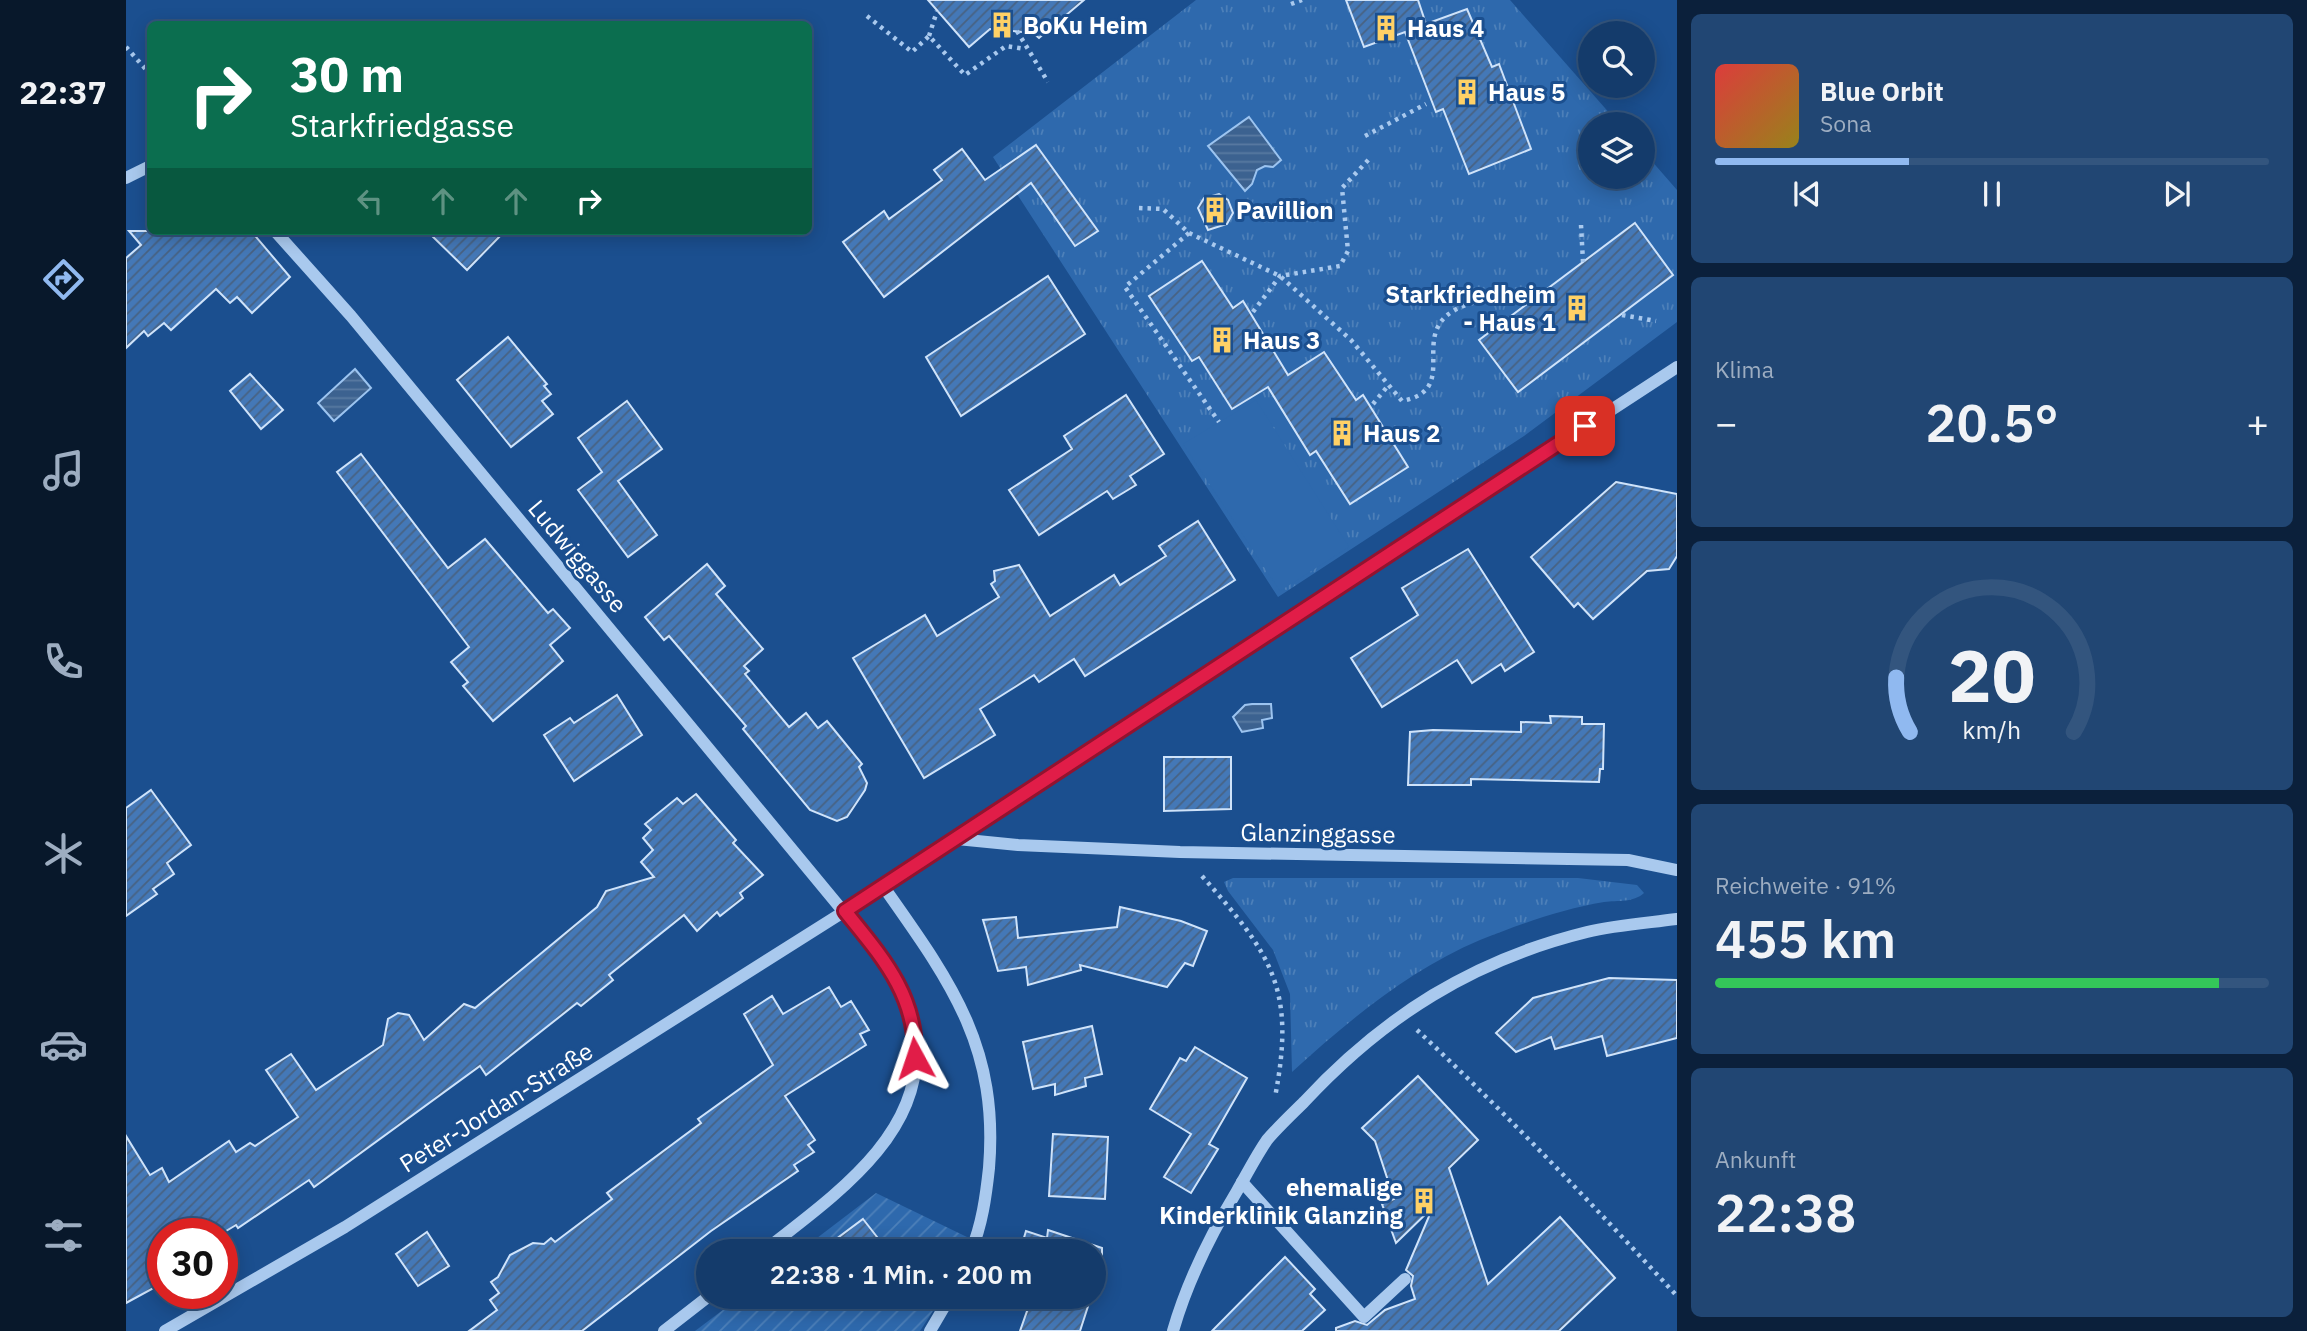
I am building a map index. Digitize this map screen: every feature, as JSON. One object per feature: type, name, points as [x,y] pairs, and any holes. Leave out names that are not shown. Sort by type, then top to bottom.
[{"type":"street","points":[[126,178],[147,168]]},
{"type":"street","name":"Ludwiggasse","points":[[279,235],[351,316],[895,974],[910,1010],[916,1042],[915,1074],[889,1139],[866,1164],[779,1239]]},
{"type":"street","name":"Peter-Jordan-Straße","points":[[165,1331],[345,1227],[845,911],[1677,367]]},
{"type":"street","name":"Glanzinggasse","points":[[957,839],[1018,845],[1180,852],[1628,860],[1677,870]]},
{"type":"street","points":[[883,886],[956,995],[982,1063],[991,1107],[991,1142],[976,1239]]},
{"type":"street","points":[[1173,1331],[1197,1267],[1267,1140],[1345,1058],[1401,1015],[1464,977],[1535,948],[1588,932],[1677,919]]},
{"type":"street","points":[[1242,1182],[1364,1317],[1405,1279]]},
{"type":"street","points":[[664,1331],[696,1306]]},
{"type":"street","points":[[930,1331],[943,1309]]},
{"type":"path","points":[[1292,4],[1302,0]]},
{"type":"path","points":[[867,16],[912,52],[929,36],[937,11]]},
{"type":"path","points":[[1017,31],[1048,82]]},
{"type":"path","points":[[929,36],[965,75],[1006,46],[1026,49]]},
{"type":"path","points":[[126,47],[147,71]]},
{"type":"path","points":[[1365,136],[1426,104]]},
{"type":"path","points":[[1254,312],[1280,276],[1340,266],[1348,251],[1342,188],[1371,157]]},
{"type":"path","points":[[1139,208],[1163,209],[1189,233],[1280,276],[1351,340],[1387,387],[1402,401],[1418,398],[1429,387],[1434,371],[1438,325],[1448,312],[1482,302]]},
{"type":"path","points":[[1581,225],[1583,262]]},
{"type":"path","points":[[1189,233],[1125,287],[1219,422]]},
{"type":"path","points":[[1622,315],[1656,321]]},
{"type":"path","points":[[1373,404],[1387,387]]},
{"type":"path","points":[[1180,852],[1236,915],[1268,961],[1283,1009],[1284,1053]]},
{"type":"path","points":[[1401,1015],[1471,1080],[1677,1296]]},
{"type":"green space","points":[[1196,0],[1510,0],[1578,77],[1578,98],[1596,98],[1608,112],[1578,112],[1578,189],[1655,189],[1655,165],[1677,190],[1677,322],[1524,436],[1278,597],[993,157]]},
{"type":"green space","points":[[1256,400],[1349,547],[1280,591],[1183,444]]},
{"type":"green space","points":[[1233,878],[1578,878],[1637,885],[1644,893],[1630,900],[1588,905],[1541,918],[1454,952],[1380,998],[1292,1072],[1290,994],[1273,950],[1228,891],[1224,882]]},
{"type":"green space","points":[[876,1193],[967,1237],[966,1239],[816,1239]]},
{"type":"green space","points":[[724,1309],[934,1309],[920,1331],[695,1331]]},
{"type":"shaded area","points":[[1249,117],[1281,160],[1273,167],[1265,166],[1257,170],[1252,184],[1245,191],[1208,146]]},
{"type":"shaded area","points":[[355,369],[371,388],[334,421],[318,403]]},
{"type":"shaded area","points":[[1271,704],[1272,718],[1262,720],[1263,728],[1242,732],[1233,717],[1245,705]]},
{"type":"building","name":"BoKu Heim","points":[[928,0],[1084,0],[1039,38],[1033,33],[990,29],[969,47]]},
{"type":"building","name":"Haus 5","points":[[1346,0],[1418,0],[1426,24],[1467,9],[1492,67],[1499,64],[1531,149],[1469,174],[1443,109],[1436,112],[1405,32],[1364,47]]},
{"type":"building","points":[[1036,145],[1098,231],[1075,246],[1031,183],[884,297],[843,242],[884,211],[889,219],[942,180],[934,170],[962,149],[985,180]]},
{"type":"building","name":"Pavillion","points":[[1219,194],[1228,200],[1233,213],[1227,224],[1208,230],[1198,208],[1204,198]]},
{"type":"building","name":"Starkfriedheim - Haus 1","points":[[1635,223],[1673,275],[1518,392],[1479,340]]},
{"type":"building","points":[[129,231],[147,231],[147,235],[254,235],[290,277],[252,313],[237,297],[230,303],[216,289],[171,330],[164,323],[148,336],[144,331],[126,348],[126,258],[141,245]]},
{"type":"building","points":[[431,235],[501,235],[467,270]]},
{"type":"building","points":[[1202,261],[1233,308],[1243,301],[1288,375],[1324,352],[1356,400],[1363,395],[1408,467],[1350,504],[1316,451],[1310,455],[1268,387],[1232,409],[1199,357],[1192,361],[1149,296]]},
{"type":"building","points":[[1048,276],[1085,334],[961,416],[926,357]]},
{"type":"building","points":[[508,337],[547,384],[544,386],[551,394],[542,401],[553,414],[511,447],[457,380]]},
{"type":"building","points":[[250,374],[283,410],[261,429],[230,391]]},
{"type":"building","points":[[1126,395],[1164,454],[1130,476],[1136,485],[1113,499],[1107,491],[1039,535],[1009,490],[1072,449],[1064,436]]},
{"type":"building","points":[[627,401],[662,449],[618,481],[657,535],[628,557],[578,490],[602,472],[578,438]]},
{"type":"building","points":[[361,454],[448,568],[485,539],[548,613],[553,609],[570,628],[550,645],[563,661],[493,721],[463,686],[468,682],[451,662],[469,647],[337,472]]},
{"type":"building","points":[[1616,482],[1677,494],[1677,556],[1669,569],[1647,571],[1593,619],[1578,603],[1574,607],[1531,557]]},
{"type":"building","points":[[1198,521],[1235,580],[1085,676],[1074,659],[1039,682],[1034,675],[980,709],[995,735],[924,778],[853,658],[925,615],[937,636],[999,597],[991,584],[995,581],[994,571],[1019,565],[1050,616],[1114,575],[1120,585],[1166,556],[1159,546]]},
{"type":"building","points":[[1468,549],[1534,652],[1505,671],[1501,664],[1472,683],[1457,660],[1382,707],[1351,658],[1418,615],[1402,588]]},
{"type":"building","points":[[707,564],[725,586],[716,594],[763,649],[744,666],[749,671],[745,674],[789,727],[806,713],[818,728],[827,721],[862,764],[859,767],[867,783],[847,817],[837,821],[810,810],[743,729],[746,726],[669,636],[664,640],[645,617]]},
{"type":"building","points":[[617,695],[642,735],[574,781],[544,735],[570,718],[574,723]]},
{"type":"building","points":[[1550,716],[1582,717],[1582,724],[1604,724],[1603,769],[1600,769],[1599,782],[1471,779],[1471,785],[1408,785],[1410,732],[1521,732],[1521,722],[1551,723]]},
{"type":"building","points":[[1164,757],[1231,757],[1231,809],[1164,811]]},
{"type":"building","points":[[151,790],[191,845],[167,863],[174,874],[153,889],[157,894],[126,916],[126,808]]},
{"type":"building","points":[[696,794],[736,840],[733,843],[763,875],[740,893],[743,898],[720,916],[717,912],[697,931],[684,915],[609,975],[613,980],[581,1006],[577,1003],[486,1075],[480,1066],[314,1187],[309,1180],[238,1228],[238,1218],[147,1218],[147,1292],[126,1303],[126,1136],[150,1175],[162,1168],[169,1182],[229,1141],[236,1152],[250,1143],[255,1146],[298,1117],[266,1070],[291,1054],[316,1090],[383,1045],[388,1019],[398,1013],[409,1015],[424,1040],[464,1004],[475,1008],[597,907],[606,891],[654,877],[641,862],[653,850],[643,838],[651,830],[645,824],[677,798],[683,804]]},
{"type":"building","points":[[1120,907],[1181,921],[1207,931],[1193,966],[1185,963],[1167,987],[1080,965],[1081,970],[1028,985],[1026,967],[998,971],[983,920],[1016,917],[1018,938],[1117,927]]},
{"type":"building","points":[[1609,978],[1677,980],[1677,1038],[1607,1056],[1602,1036],[1555,1049],[1551,1037],[1516,1052],[1496,1033],[1533,998]]},
{"type":"building","points":[[829,987],[841,1007],[851,1001],[869,1030],[860,1034],[866,1045],[785,1096],[815,1140],[808,1145],[814,1152],[794,1165],[798,1171],[701,1239],[696,1239],[696,1243],[582,1331],[469,1331],[497,1310],[490,1300],[499,1293],[491,1282],[498,1277],[510,1255],[533,1243],[544,1244],[551,1238],[555,1242],[612,1199],[607,1193],[701,1123],[698,1119],[773,1065],[744,1014],[772,996],[783,1014]]},
{"type":"building","points":[[1092,1026],[1102,1074],[1085,1078],[1086,1086],[1055,1095],[1055,1084],[1033,1089],[1023,1042]]},
{"type":"building","points":[[1195,1047],[1247,1078],[1209,1144],[1218,1149],[1191,1193],[1164,1177],[1191,1134],[1150,1109],[1180,1058],[1186,1061]]},
{"type":"building","name":"ehemalige Kinderklinik Glanzing","points":[[1418,1076],[1478,1140],[1449,1168],[1488,1284],[1560,1217],[1615,1278],[1559,1331],[1336,1331],[1336,1328],[1355,1321],[1367,1325],[1385,1310],[1415,1299],[1411,1286],[1413,1276],[1406,1270],[1433,1207],[1396,1243],[1382,1204],[1394,1199],[1375,1141],[1362,1128]]},
{"type":"building","points":[[1053,1134],[1108,1137],[1105,1199],[1049,1196]]},
{"type":"building","points":[[863,1219],[879,1239],[836,1239]]},
{"type":"building","points":[[1048,1230],[1075,1239],[1024,1239],[1026,1231],[1047,1238]]},
{"type":"building","points":[[427,1232],[449,1266],[418,1286],[396,1254]]},
{"type":"building","points":[[1285,1257],[1315,1289],[1310,1294],[1325,1310],[1302,1331],[1212,1331]]},
{"type":"building","points":[[1028,1309],[1087,1309],[1080,1331],[1020,1331]]},
{"type":"place","name":"BoKu Heim","points":[[1002,25]]},
{"type":"place","name":"Haus 4","points":[[1386,28]]},
{"type":"place","name":"Haus 5","points":[[1467,92]]},
{"type":"place","name":"Pavillion","points":[[1215,210]]},
{"type":"place","name":"Starkfriedheim - Haus 1","points":[[1577,308]]},
{"type":"place","name":"Haus 3","points":[[1222,340]]},
{"type":"place","name":"Haus 2","points":[[1342,433]]},
{"type":"place","name":"ehemalige Kinderklinik Glanzing","points":[[1424,1201]]},
{"type":"route","points":[[915,1058],[916,1042],[910,1010],[895,974],[845,911],[1585,426]]}]
